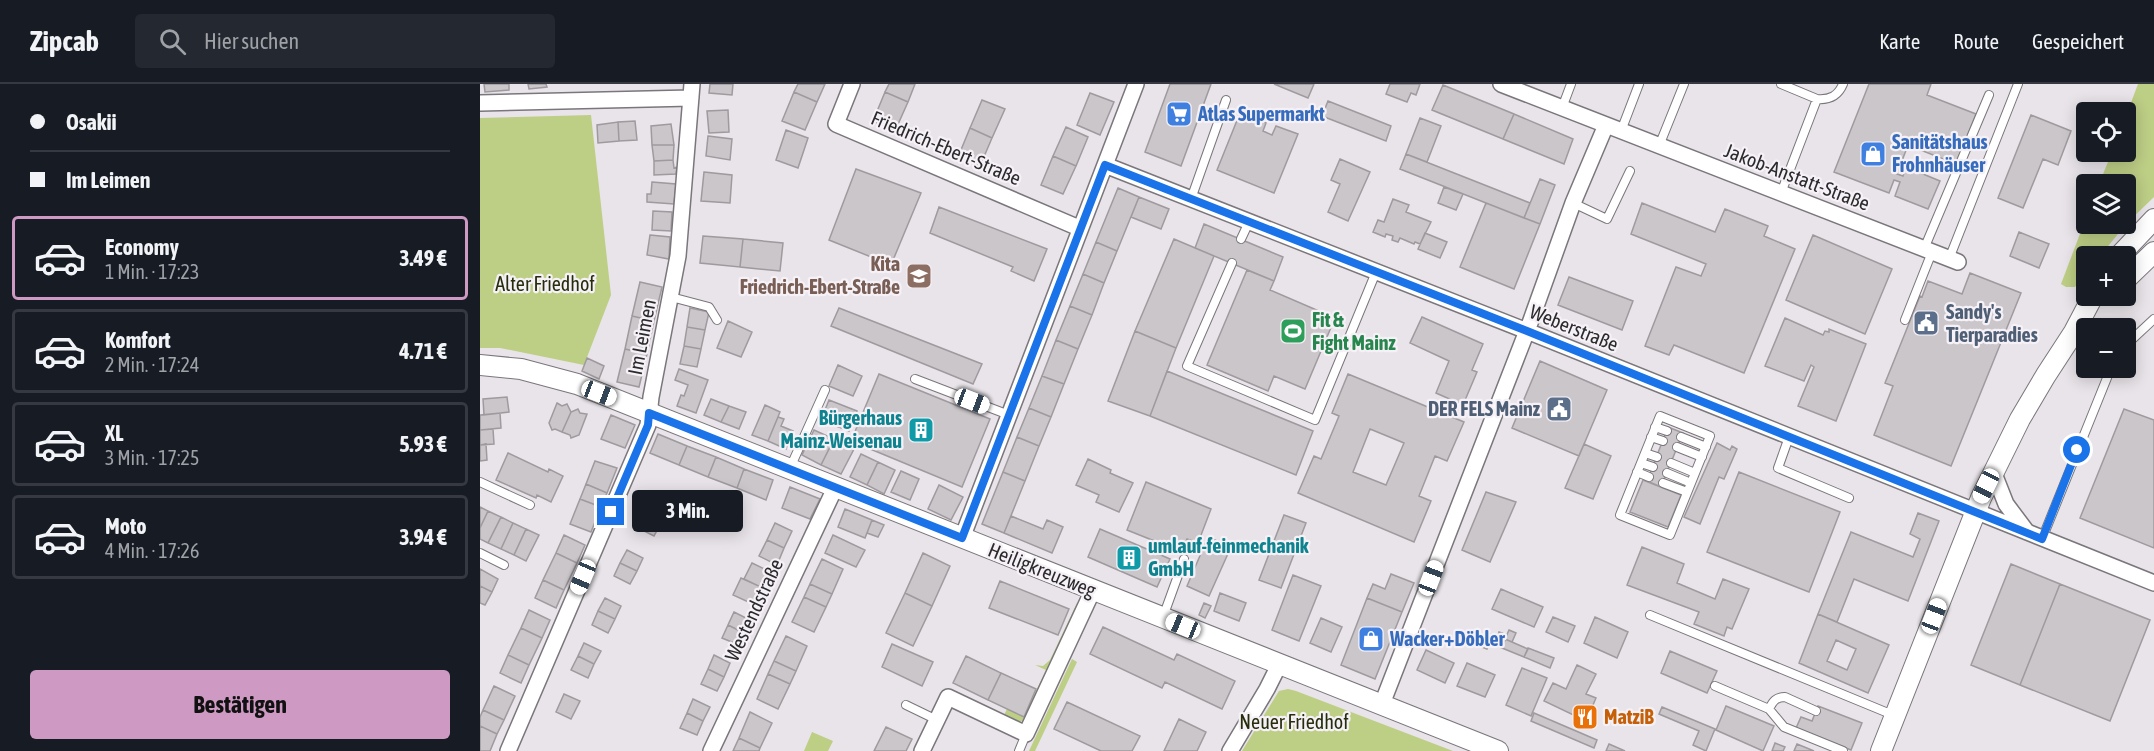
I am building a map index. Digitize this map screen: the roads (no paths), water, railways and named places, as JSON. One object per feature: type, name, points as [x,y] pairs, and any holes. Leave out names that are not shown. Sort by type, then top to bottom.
[{"type":"street","name":"Friedrich-Ebert-Straße","points":[[852,84],[836,124],[1079,228]]},
{"type":"street","points":[[962,538],[1136,84]]},
{"type":"street","name":"Jakob-Anstatt-Straße","points":[[1502,84],[1953,260]]},
{"type":"street","points":[[480,103],[692,91]]},
{"type":"street","name":"Im Leimen","points":[[508,751],[648,425],[678,256],[692,91]]},
{"type":"street","points":[[1382,704],[1527,331],[1573,203],[1606,124]]},
{"type":"street","name":"Weberstraße","points":[[1105,165],[1527,331],[2154,583]]},
{"type":"street","points":[[2128,246],[2154,219]]},
{"type":"street","points":[[2136,269],[2154,252]]},
{"type":"street","points":[[1881,751],[1975,512],[1994,471],[2046,375],[2088,306]]},
{"type":"street","points":[[2074,332],[2099,306]]},
{"type":"street","name":"Heiligkreuzweg","points":[[480,365],[521,369],[557,378],[1498,751]]},
{"type":"street","name":"Weberstraße","points":[[1994,471],[2006,504],[2027,532]]},
{"type":"street","name":"Westendstraße","points":[[711,751],[835,488]]},
{"type":"street","points":[[922,751],[948,698],[1026,734],[1093,590]]},
{"type":"street","points":[[1230,751],[1279,665]]},
{"type":"lane","points":[[1562,108],[1571,84]]},
{"type":"lane","points":[[1621,131],[1638,84]]},
{"type":"lane","points":[[1659,146],[1684,84]]},
{"type":"lane","points":[[1781,84],[1817,99],[1830,99],[1836,95],[1843,84]]},
{"type":"lane","points":[[1953,260],[2018,84]]},
{"type":"lane","points":[[1905,320],[1928,251],[1989,95]]},
{"type":"lane","points":[[1781,193],[1817,99]]},
{"type":"lane","points":[[1191,199],[1226,100]]},
{"type":"lane","points":[[1573,203],[1607,219],[1630,171]]},
{"type":"lane","points":[[1241,239],[1249,222]]},
{"type":"lane","points":[[1232,263],[1188,366],[1315,420],[1376,272]]},
{"type":"lane","points":[[671,297],[709,307],[717,321]]},
{"type":"lane","points":[[2136,336],[2154,319]]},
{"type":"lane","points":[[2042,539],[2106,378]]},
{"type":"lane","points":[[915,379],[1009,415]]},
{"type":"lane","points":[[789,469],[825,390]]},
{"type":"lane","points":[[1660,416],[1710,436],[1670,535],[1620,514],[1655,427],[1660,416]]},
{"type":"lane","points":[[1655,427],[1667,431]]},
{"type":"lane","points":[[1651,437],[1663,441]]},
{"type":"lane","points":[[1681,437],[1706,447]]},
{"type":"lane","points":[[1789,437],[1778,468],[1849,498]]},
{"type":"lane","points":[[1677,447],[1702,457]]},
{"type":"lane","points":[[1645,453],[1657,457]]},
{"type":"lane","points":[[1641,463],[1653,467]]},
{"type":"lane","points":[[1671,463],[1695,473]]},
{"type":"lane","points":[[1637,472],[1648,477]]},
{"type":"lane","points":[[1667,473],[1691,483]]},
{"type":"lane","points":[[480,482],[530,505]]},
{"type":"lane","points":[[1663,483],[1687,492]]},
{"type":"lane","points":[[480,554],[504,565]]},
{"type":"lane","points":[[1162,618],[1184,559]]},
{"type":"lane","points":[[1650,615],[1894,715]]},
{"type":"lane","points":[[1715,687],[1769,710],[1784,728],[1843,751]]},
{"type":"lane","points":[[1769,710],[1772,703],[1780,697],[1785,697],[1816,711]]},
{"type":"lane","points":[[906,705],[937,720]]},
{"type":"lane","points":[[1019,751],[1026,734]]},
{"type":"place","name":"Atlas Supermarkt","points":[[1179,114]]},
{"type":"place","name":"Sanitätshaus Frohnhäuser","points":[[1873,154]]},
{"type":"place","name":"Kita Friedrich-Ebert-Straße","points":[[919,276]]},
{"type":"place","name":"Sandy's Tierparadies","points":[[1926,323]]},
{"type":"place","name":"Fit & Fight Mainz","points":[[1293,331]]},
{"type":"place","name":"DER FELS Mainz","points":[[1559,409]]},
{"type":"place","name":"Bürgerhaus Mainz-Weisenau","points":[[921,430]]},
{"type":"place","name":"umlauf-feinmechanik GmbH","points":[[1129,558]]},
{"type":"place","name":"Wacker+Döbler","points":[[1371,639]]},
{"type":"place","name":"MatziB","points":[[1585,717]]},
{"type":"park label","name":"Alter Friedhof","points":[[545,284]]},
{"type":"park label","name":"Neuer Friedhof","points":[[1294,722]]}]
